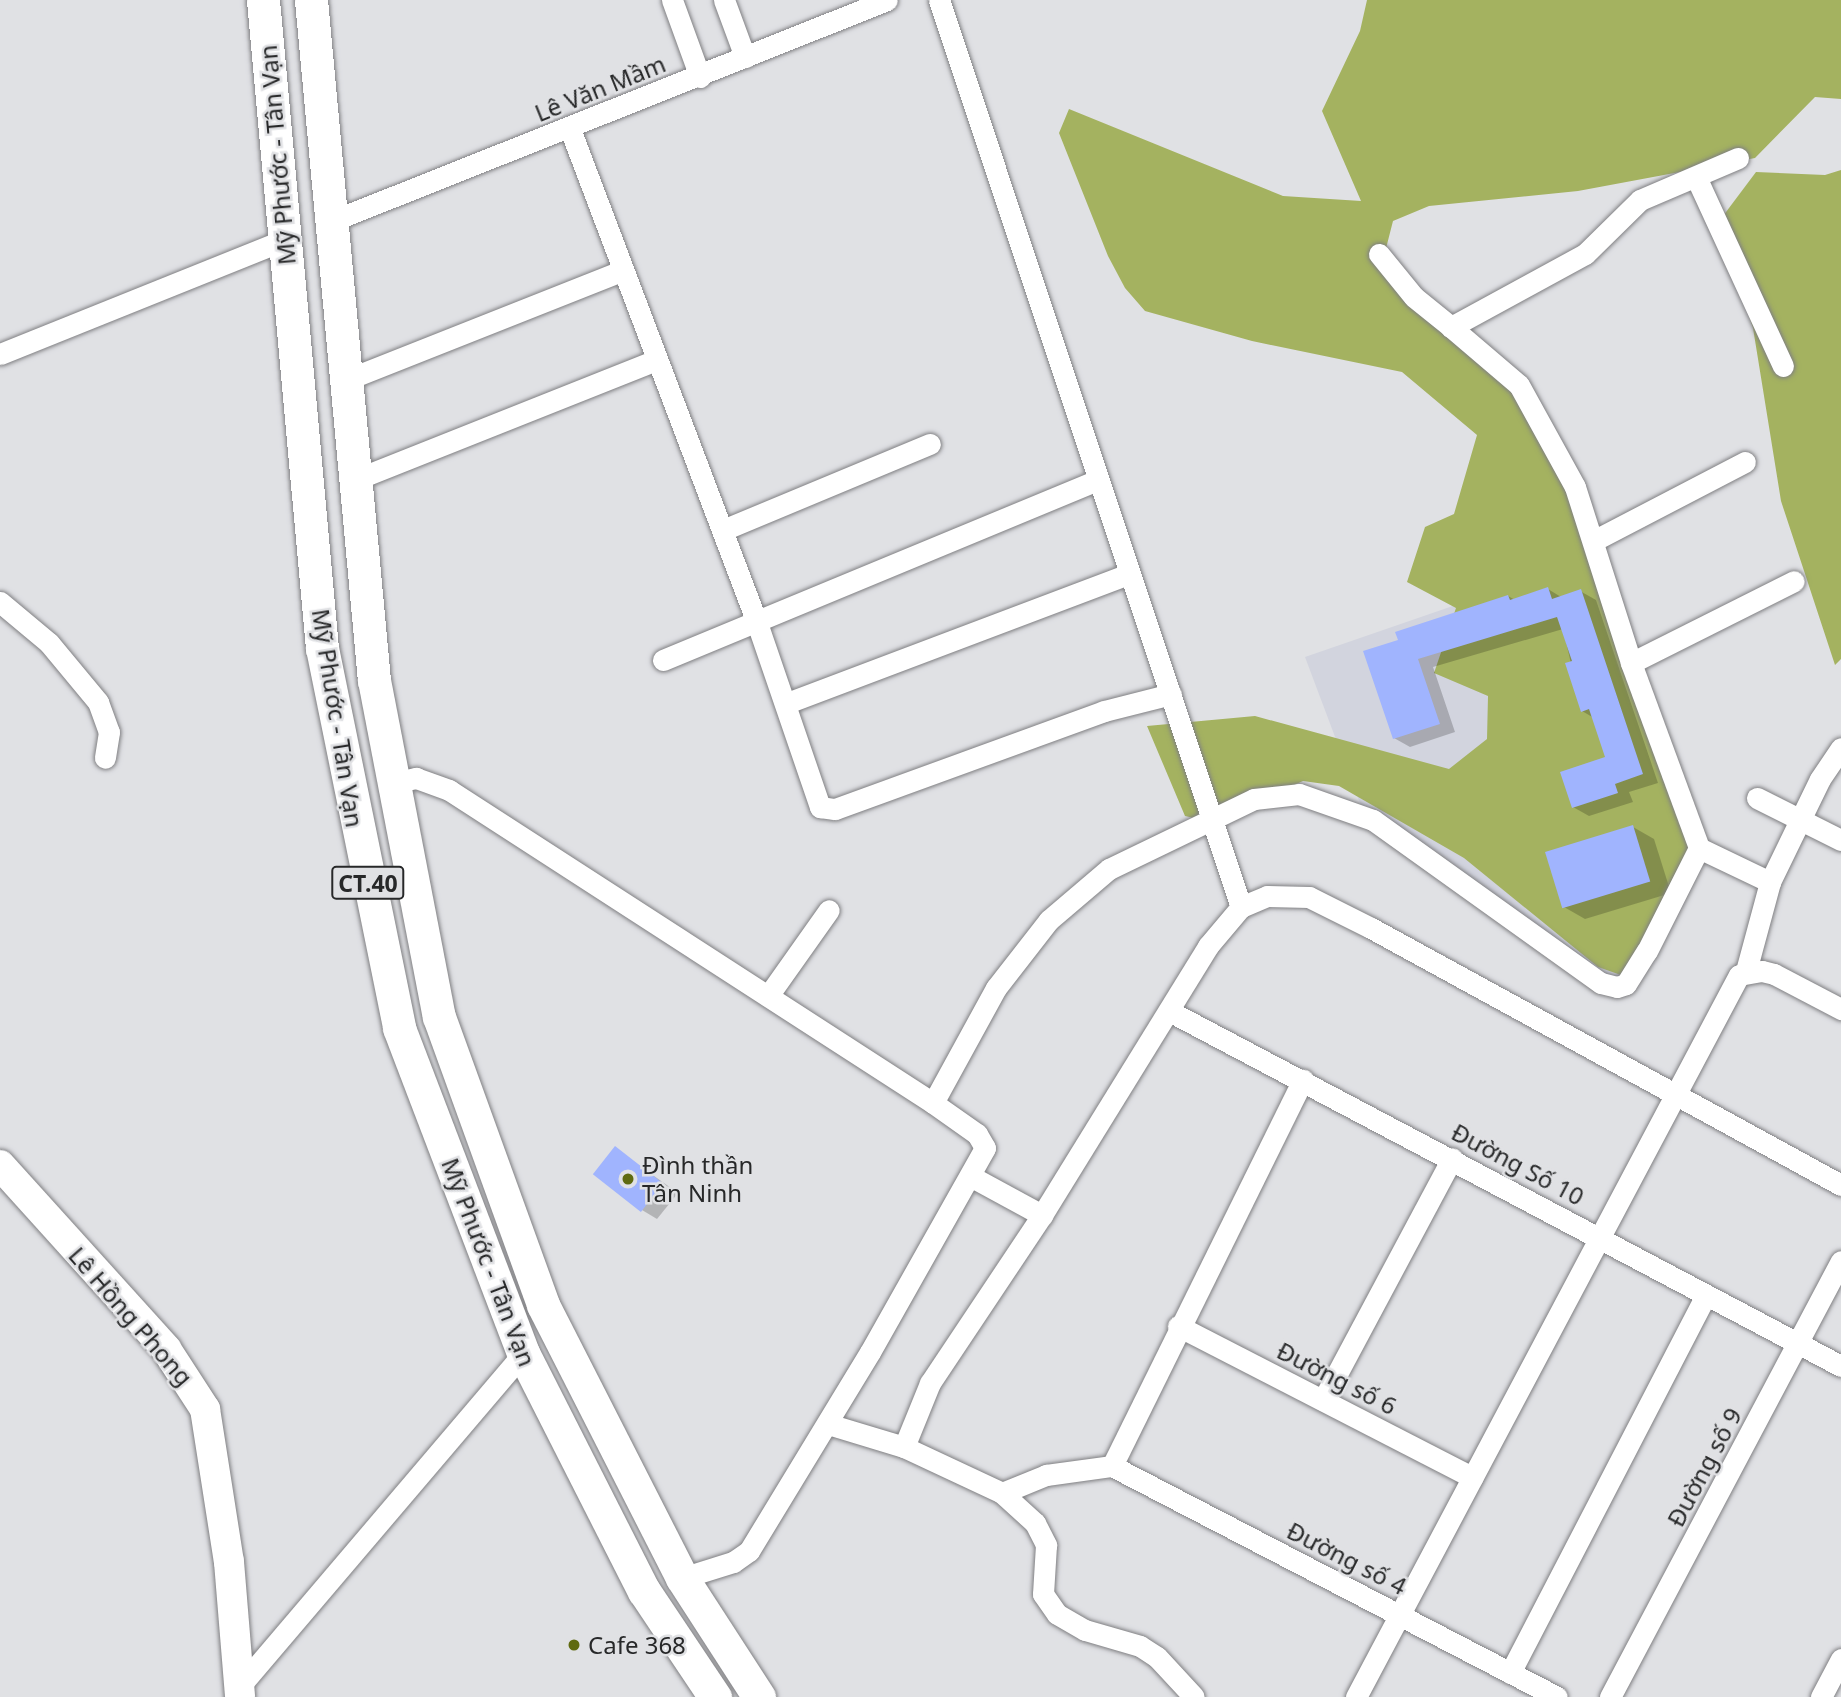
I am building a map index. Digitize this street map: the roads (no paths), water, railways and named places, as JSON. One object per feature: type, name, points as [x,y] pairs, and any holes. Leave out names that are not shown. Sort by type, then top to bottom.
[{"type":"main road","name":"Mỹ Phước - Tân Vạn","points":[[263,0],[322,648],[355,829],[399,1028],[523,1353],[644,1591],[715,1697]]},
{"type":"main road","name":"Mỹ Phước - Tân Vạn","points":[[311,0],[374,680],[439,1017],[544,1305],[682,1578],[759,1697]]},
{"type":"main road","name":"Lê Hồng Phong","points":[[0,1165],[166,1349],[205,1409],[229,1562],[240,1692]]},
{"type":"street","points":[[672,0],[700,76]]},
{"type":"street","points":[[724,0],[745,57]]},
{"type":"street","name":"Lê Văn Mầm","points":[[332,221],[570,130],[887,0]]},
{"type":"street","points":[[939,0],[1128,575],[1171,694],[1211,822],[1241,906]]},
{"type":"street","points":[[570,130],[621,271],[723,530],[786,703],[820,807],[835,809],[1091,716],[1171,694]]},
{"type":"street","points":[[1451,327],[1585,254],[1640,200],[1738,158]]},
{"type":"street","points":[[1696,177],[1783,366]]},
{"type":"street","points":[[0,354],[284,240]]},
{"type":"street","points":[[1379,254],[1414,297],[1519,385],[1575,487],[1595,540],[1631,663],[1699,848],[1770,882]]},
{"type":"street","points":[[346,380],[621,271]]},
{"type":"street","points":[[357,479],[656,360]]},
{"type":"street","points":[[723,530],[930,444]]},
{"type":"street","points":[[1595,540],[1745,463]]},
{"type":"street","points":[[663,660],[1097,480]]},
{"type":"street","points":[[786,703],[1128,575]]},
{"type":"street","points":[[1631,663],[1794,581]]},
{"type":"street","points":[[0,602],[49,643],[98,702],[109,732],[105,758]]},
{"type":"street","points":[[1356,1697],[1734,982],[1746,971],[1770,882],[1801,819],[1841,748]]},
{"type":"street","points":[[394,783],[416,779],[449,790],[933,1103],[977,1135],[985,1148],[972,1177],[828,1424],[749,1551],[733,1562],[682,1578]]},
{"type":"street","points":[[933,1103],[996,988],[1049,920],[1109,869],[1254,799],[1279,793],[1323,800],[1373,820],[1601,984],[1617,987],[1626,984],[1647,951],[1699,848]]},
{"type":"street","points":[[1757,798],[1841,840]]},
{"type":"street","points":[[904,1447],[930,1383],[1042,1215],[1208,946],[1241,906],[1267,896],[1309,897],[1841,1185]]},
{"type":"street","points":[[768,996],[829,909]]},
{"type":"street","points":[[1746,971],[1774,974],[1841,1009]]},
{"type":"street","name":"Đường Số 10","points":[[1169,1011],[1452,1158],[1841,1366]]},
{"type":"street","points":[[1002,1493],[1046,1475],[1112,1466],[1178,1326],[1303,1080]]},
{"type":"street","points":[[1323,1400],[1452,1158]]},
{"type":"street","points":[[972,1177],[1042,1215]]},
{"type":"street","name":"Đường số 9","points":[[1610,1697],[1800,1344],[1841,1261]]},
{"type":"street","points":[[1510,1672],[1706,1295]]},
{"type":"street","name":"Đường số 6","points":[[1178,1326],[1472,1477]]},
{"type":"street","points":[[240,1692],[523,1353]]},
{"type":"street","points":[[828,1424],[904,1447],[1002,1493],[1035,1523],[1046,1545],[1043,1594],[1056,1614],[1085,1630],[1140,1646],[1157,1657],[1194,1697]]},
{"type":"street","name":"Đường số 4","points":[[1112,1466],[1557,1697]]},
{"type":"street","points":[[1821,1697],[1841,1659]]},
{"type":"place","name":"Đình thần Tân Ninh","points":[[628,1179]]},
{"type":"place","name":"Cafe 368","points":[[574,1645]]}]
